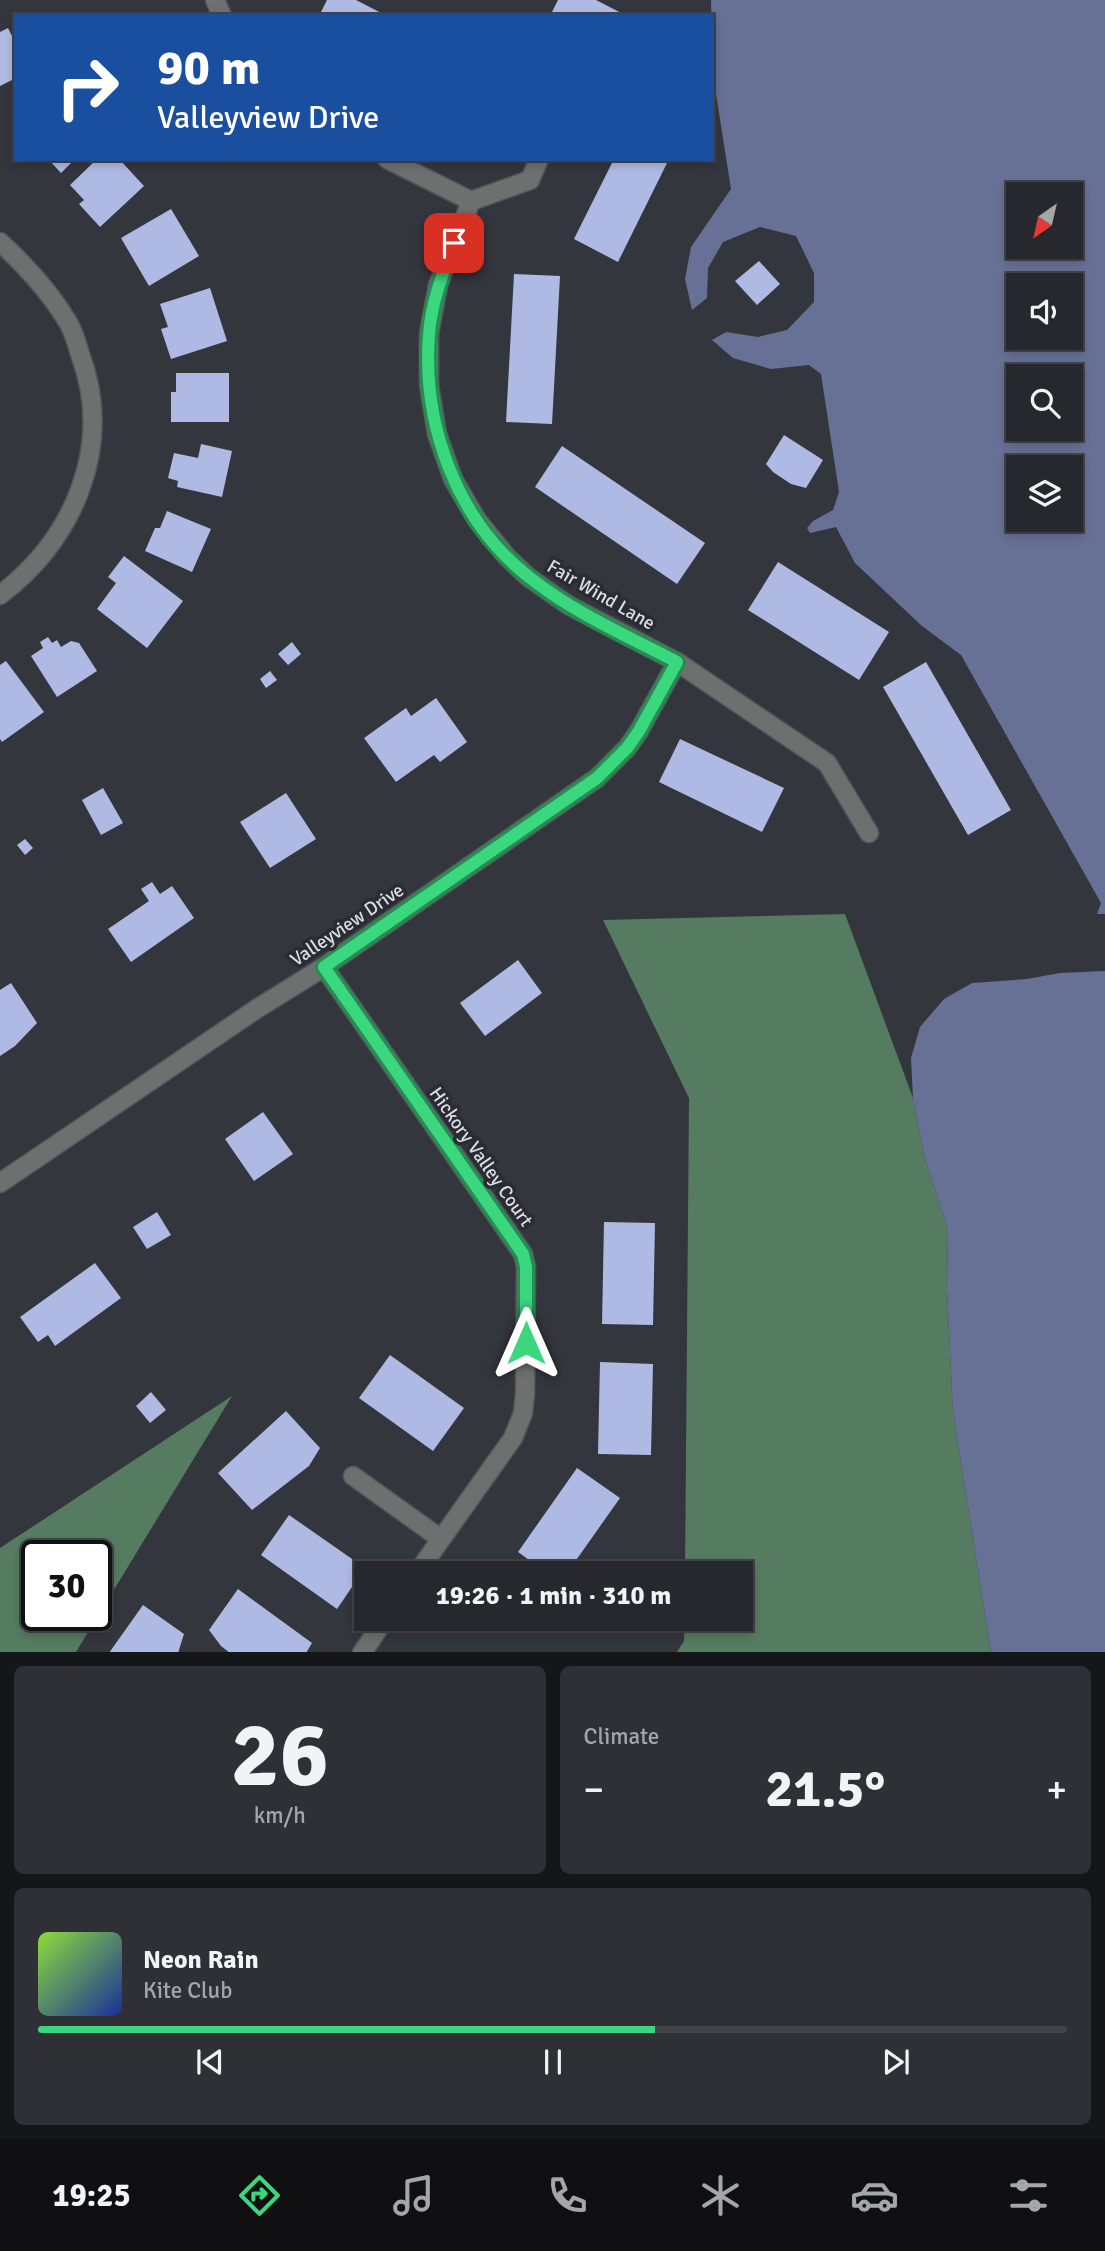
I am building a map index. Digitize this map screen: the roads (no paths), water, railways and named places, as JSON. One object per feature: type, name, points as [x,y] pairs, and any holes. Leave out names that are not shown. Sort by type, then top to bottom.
[{"type":"street","points":[[391,161],[471,201],[530,180],[538,161]]},
{"type":"street","name":"Fair Wind Lane","points":[[471,201],[438,285],[429,334],[429,385],[437,434],[453,479],[477,520],[507,558],[528,577],[568,605],[677,662],[827,763],[869,833]]},
{"type":"street","points":[[0,242],[45,288],[70,326],[88,374],[94,421],[88,468],[73,509],[51,544],[21,579],[0,595]]},
{"type":"street","name":"Valleyview Drive","points":[[0,1183],[258,1008],[324,967],[597,778],[627,748],[639,731],[677,662]]},
{"type":"street","name":"Hickory Valley Court","points":[[324,967],[523,1254],[526,1267],[523,1413],[513,1438],[425,1561]]},
{"type":"street","points":[[353,1476],[441,1539]]},
{"type":"street","points":[[363,1652],[377,1631]]},
{"type":"water","points":[[711,0],[1105,0],[1105,914],[1097,914],[1101,903],[961,655],[922,626],[855,563],[836,527],[810,533],[807,528],[813,521],[833,510],[839,492],[821,374],[809,365],[771,369],[733,358],[712,340],[726,332],[758,337],[787,330],[814,302],[814,273],[796,236],[760,227],[723,242],[708,268],[707,298],[692,310],[685,279],[691,247],[731,189],[714,81],[714,14],[711,14]]},
{"type":"water","points":[[1105,971],[1105,1652],[991,1652],[953,1412],[947,1291],[948,1229],[925,1159],[913,1098],[911,1058],[920,1027],[944,999],[972,983]]}]
